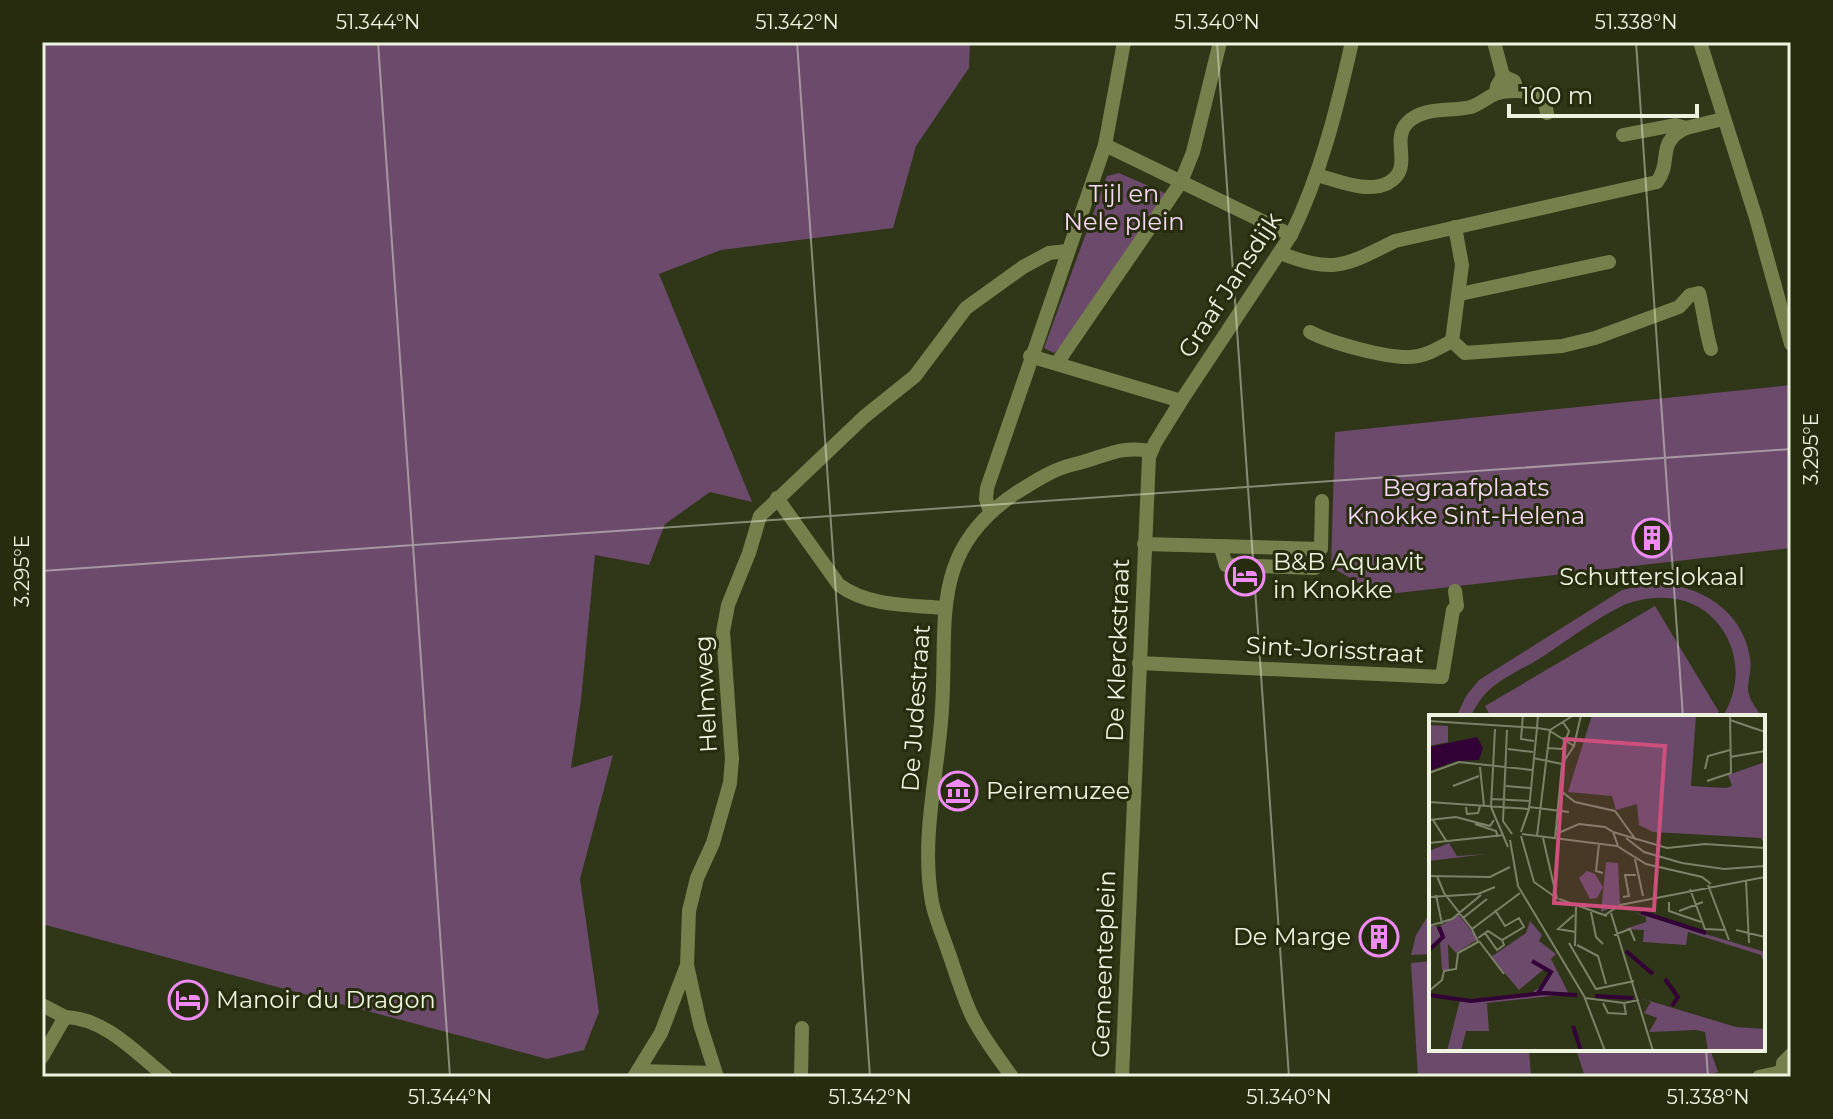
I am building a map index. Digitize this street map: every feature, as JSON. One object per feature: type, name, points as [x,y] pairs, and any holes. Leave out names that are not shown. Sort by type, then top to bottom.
[{"type":"street","points":[[990,512],[987,488],[1105,145],[1124,42]]},
{"type":"street","points":[[1057,363],[1181,182],[1193,152],[1220,42]]},
{"type":"street","name":"Graaf Jansdijk","points":[[1151,451],[1291,235],[1316,175],[1335,115],[1352,42]]},
{"type":"street","points":[[1494,42],[1503,76],[1496,93]]},
{"type":"street","points":[[1700,42],[1756,218],[1791,344]]},
{"type":"street","points":[[1503,76],[1514,81],[1518,91]]},
{"type":"street","points":[[1316,175],[1365,187],[1384,185],[1402,169],[1401,138],[1409,121],[1435,111],[1474,106],[1496,93],[1518,91],[1539,95],[1547,113]]},
{"type":"street","points":[[1280,253],[1307,264],[1334,267],[1355,261],[1395,241],[1657,182],[1665,171],[1669,139],[1686,128],[1723,119]]},
{"type":"street","points":[[1623,135],[1675,125],[1686,128]]},
{"type":"street","points":[[1105,145],[1291,235]]},
{"type":"street","points":[[1452,341],[1462,265],[1455,227]]},
{"type":"street","name":"Helmweg","points":[[636,1074],[661,1033],[687,965],[689,911],[697,878],[713,843],[730,783],[732,759],[724,628],[728,605],[760,516],[864,417],[915,376],[966,308],[1023,267],[1049,253],[1067,251]]},
{"type":"street","points":[[1460,294],[1609,262]]},
{"type":"street","points":[[1452,341],[1465,353],[1562,346],[1595,338],[1679,307],[1690,295],[1699,293],[1706,318],[1704,328],[1711,349]]},
{"type":"street","points":[[1310,332],[1338,343],[1403,357],[1422,355],[1452,341]]},
{"type":"street","points":[[1030,356],[1181,401]]},
{"type":"street","name":"De Judestraat","points":[[1012,1077],[983,1037],[971,1014],[932,906],[928,876],[927,843],[942,719],[945,608],[950,578],[969,536],[990,512],[1039,478],[1061,467],[1129,447],[1151,451]]},
{"type":"street","name":"De Klerckstraat","points":[[1131,852],[1151,451]]},
{"type":"street","points":[[777,498],[839,585],[848,592],[870,600],[945,608]]},
{"type":"street","points":[[1144,544],[1321,549],[1322,501]]},
{"type":"street","points":[[1221,548],[1226,565],[1315,568]]},
{"type":"street","name":"Sint-Jorisstraat","points":[[1139,663],[1442,677],[1453,610],[1457,606],[1455,591]]},
{"type":"street","name":"Gemeenteplein","points":[[1122,1077],[1131,852]]},
{"type":"street","points":[[636,1074],[716,1075],[687,965]]},
{"type":"street","points":[[42,1005],[65,1017],[85,1020],[107,1030],[166,1077]]},
{"type":"street","points":[[42,1057],[65,1017]]},
{"type":"street","points":[[801,1077],[802,1028]]},
{"type":"street","points":[[1759,1077],[1781,1075],[1783,1063],[1791,1052]]},
{"type":"green space","points":[[42,42],[970,42],[969,68],[916,146],[893,228],[721,250],[659,274],[752,502],[710,492],[665,524],[649,565],[595,555],[571,768],[613,755],[580,879],[599,1012],[584,1050],[547,1059],[42,924]]},
{"type":"green space","name":"Tijl en Nele plein","points":[[1119,173],[1167,194],[1066,342],[1054,353],[1044,348],[1107,176]]},
{"type":"green space","name":"Begraafplaats Knokke Sint-Helena","points":[[1791,385],[1791,548],[1380,595],[1331,567],[1335,432]]},
{"type":"green space","points":[[1655,583],[1672,585],[1717,603],[1739,626],[1746,641],[1750,662],[1748,693],[1761,715],[1723,715],[1732,697],[1736,676],[1734,655],[1715,620],[1699,607],[1679,600],[1656,598],[1626,604],[1604,616],[1499,682],[1484,695],[1471,715],[1457,715],[1466,696],[1479,680],[1622,590]]},
{"type":"green space","points":[[1655,606],[1719,712],[1714,715],[1490,715],[1485,706]]},
{"type":"green space","points":[[1429,914],[1429,954],[1411,955],[1416,935]]},
{"type":"green space","points":[[1429,961],[1429,1051],[1529,1051],[1531,1077],[1418,1077],[1411,963]]},
{"type":"green space","points":[[1577,1051],[1711,1051],[1718,1072],[1702,1077],[1585,1077]]},
{"type":"place","name":"Schutterslokaal","points":[[1652,538]]},
{"type":"place","name":"B&B Aquavit in Knokke","points":[[1245,576]]},
{"type":"place","name":"Peiremuzee","points":[[958,791]]},
{"type":"place","name":"De Marge","points":[[1379,937]]},
{"type":"place","name":"Manoir du Dragon","points":[[188,1000]]}]
